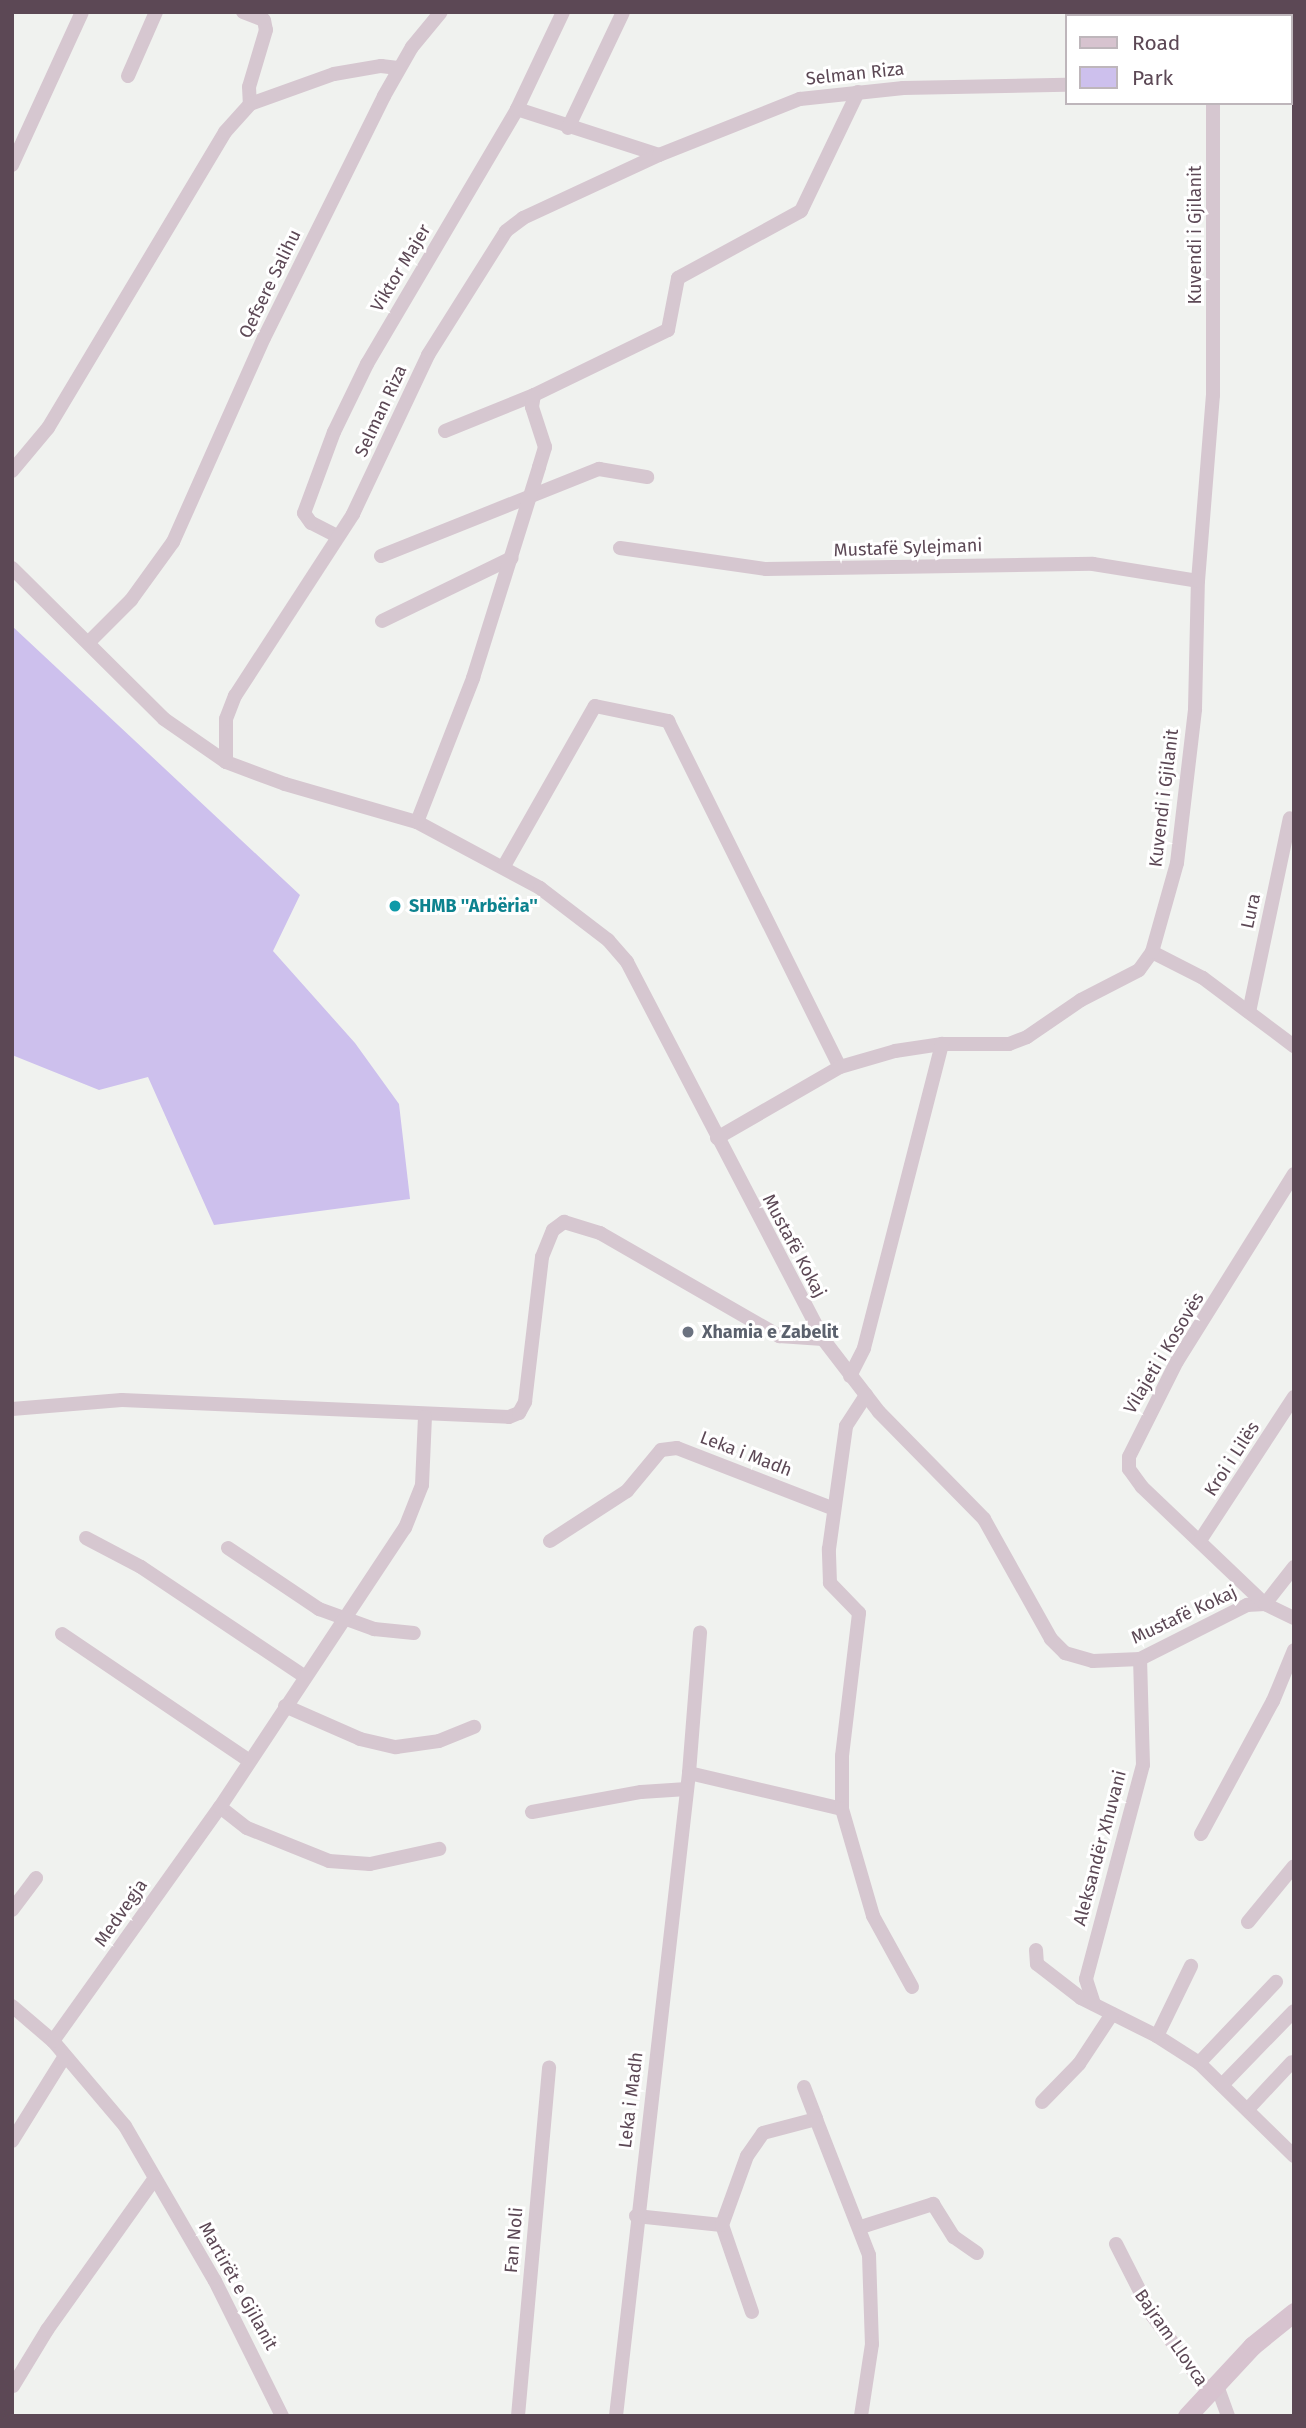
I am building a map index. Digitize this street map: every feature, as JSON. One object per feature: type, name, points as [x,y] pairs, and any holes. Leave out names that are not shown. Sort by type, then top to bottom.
[{"type":"street","points":[[12,164],[82,12]]},
{"type":"street","points":[[128,76],[156,12]]},
{"type":"street","points":[[243,12],[264,20],[266,30],[249,87],[250,104]]},
{"type":"street","name":"Qefsere Salihu","points":[[90,641],[131,600],[173,542],[264,338],[398,68],[442,12]]},
{"type":"street","name":"Viktor Majer","points":[[337,536],[312,523],[304,513],[334,432],[373,353],[517,109],[563,12]]},
{"type":"street","points":[[568,128],[623,12]]},
{"type":"street","points":[[12,471],[48,428],[225,132],[250,104],[334,74],[398,68]]},
{"type":"street","name":"Selman Riza","points":[[226,762],[226,719],[235,696],[369,484],[428,355],[506,231],[523,218],[659,155],[800,99],[858,92],[1064,85]]},
{"type":"street","points":[[445,431],[534,395],[668,330],[678,278],[800,212],[858,92]]},
{"type":"street","name":"Kuvendi i Gjilanit","points":[[1153,952],[1177,863],[1195,709],[1198,582],[1212,429],[1213,105]]},
{"type":"street","points":[[517,109],[568,128],[659,155]]},
{"type":"street","points":[[12,568],[90,641],[164,719],[226,762],[285,784],[417,822],[473,678],[540,467],[544,447],[532,407],[534,395]]},
{"type":"street","points":[[381,556],[599,469],[647,477]]},
{"type":"street","name":"Mustafë Sylejmani","points":[[620,548],[766,569],[1093,564],[1198,582]]},
{"type":"street","points":[[382,621],[512,558]]},
{"type":"street","points":[[504,866],[595,706],[668,721],[840,1067]]},
{"type":"street","name":"Lura","points":[[1249,1012],[1290,818]]},
{"type":"street","name":"Mustafë Kokaj","points":[[417,822],[504,866],[580,918],[626,962],[823,1339],[866,1395],[984,1519],[1051,1639],[1065,1653],[1093,1661],[1140,1659],[1247,1605],[1265,1604],[1294,1567]]},
{"type":"street","points":[[717,1138],[840,1067],[895,1051],[942,1044],[1009,1044],[1027,1037],[1081,1000],[1139,970],[1153,952],[1203,978],[1294,1046]]},
{"type":"street","points":[[850,1377],[864,1348],[942,1044]]},
{"type":"street","name":"Vilajeti i Kosovës","points":[[1201,1539],[1142,1487],[1129,1469],[1129,1457],[1177,1362],[1294,1174]]},
{"type":"street","points":[[12,1409],[122,1400],[425,1417],[519,1413],[528,1378],[541,1257],[553,1230],[564,1222],[600,1233],[779,1336],[823,1339]]},
{"type":"street","points":[[866,1395],[846,1426],[834,1509],[830,1583],[859,1613],[842,1756],[842,1809],[873,1916],[912,1987]]},
{"type":"street","name":"Kroi i Lilës","points":[[1201,1539],[1294,1397]]},
{"type":"street","name":"Medvegja","points":[[53,2041],[220,1807],[342,1618],[405,1528],[422,1485],[425,1417]]},
{"type":"street","name":"Leka i Madh","points":[[550,1541],[627,1491],[661,1450],[677,1448],[834,1509]]},
{"type":"street","points":[[86,1538],[141,1567],[304,1676]]},
{"type":"street","name":"Mustafë Kokaj","points":[[1201,1539],[1265,1604],[1294,1618]]},
{"type":"street","points":[[228,1548],[319,1609],[374,1629],[414,1633]]},
{"type":"street","name":"Leka i Madh","points":[[616,2416],[636,2216],[689,1773],[700,1632]]},
{"type":"street","points":[[62,1634],[248,1760]]},
{"type":"street","points":[[1201,1834],[1273,1701],[1294,1650]]},
{"type":"street","name":"Aleksandër Xhuvani","points":[[1094,2004],[1086,1979],[1143,1765],[1140,1659]]},
{"type":"street","points":[[285,1706],[360,1739],[396,1747],[439,1741],[474,1727]]},
{"type":"street","points":[[689,1773],[842,1809]]},
{"type":"street","points":[[532,1812],[641,1792],[687,1789]]},
{"type":"street","points":[[220,1807],[257,1833],[329,1861],[370,1864],[439,1849]]},
{"type":"street","points":[[1248,1922],[1294,1866]]},
{"type":"street","points":[[12,1910],[36,1878]]},
{"type":"street","points":[[1036,1950],[1037,1964],[1094,2004],[1157,2036],[1199,2063],[1294,2156]]},
{"type":"street","points":[[1157,2036],[1191,1966]]},
{"type":"street","points":[[1199,2063],[1276,1982]]},
{"type":"street","name":"Martirët e Gjilanit","points":[[13,2008],[53,2041],[125,2126],[258,2361],[282,2416]]},
{"type":"street","points":[[1222,2085],[1294,2011]]},
{"type":"street","points":[[1042,2102],[1079,2064],[1112,2014]]},
{"type":"street","points":[[12,2141],[65,2056]]},
{"type":"street","points":[[1248,2109],[1292,2062]]},
{"type":"street","name":"Fan Noli","points":[[518,2416],[549,2067]]},
{"type":"street","points":[[804,2087],[861,2227],[869,2255],[872,2344],[861,2416]]},
{"type":"street","points":[[752,2312],[722,2225],[747,2156],[763,2133],[816,2119]]},
{"type":"street","points":[[13,2386],[47,2330],[155,2178]]},
{"type":"street","points":[[861,2227],[933,2204],[954,2237],[977,2253]]},
{"type":"street","points":[[636,2216],[722,2225]]},
{"type":"street","name":"Bajram Llovca","points":[[1116,2244],[1152,2315],[1213,2388]]},
{"type":"street","name":"Bajram Llovca","points":[[1187,2416],[1294,2312]]},
{"type":"street","points":[[1213,2388],[1228,2416]]},
{"type":"green space","points":[[12,626],[300,895],[273,951],[355,1043],[399,1104],[410,1199],[214,1225],[148,1077],[99,1090],[12,1055]]},
{"type":"place","name":"SHMB ''Arbëria''","points":[[395,906]]},
{"type":"place","name":"Xhamia e Zabelit","points":[[688,1332]]}]
